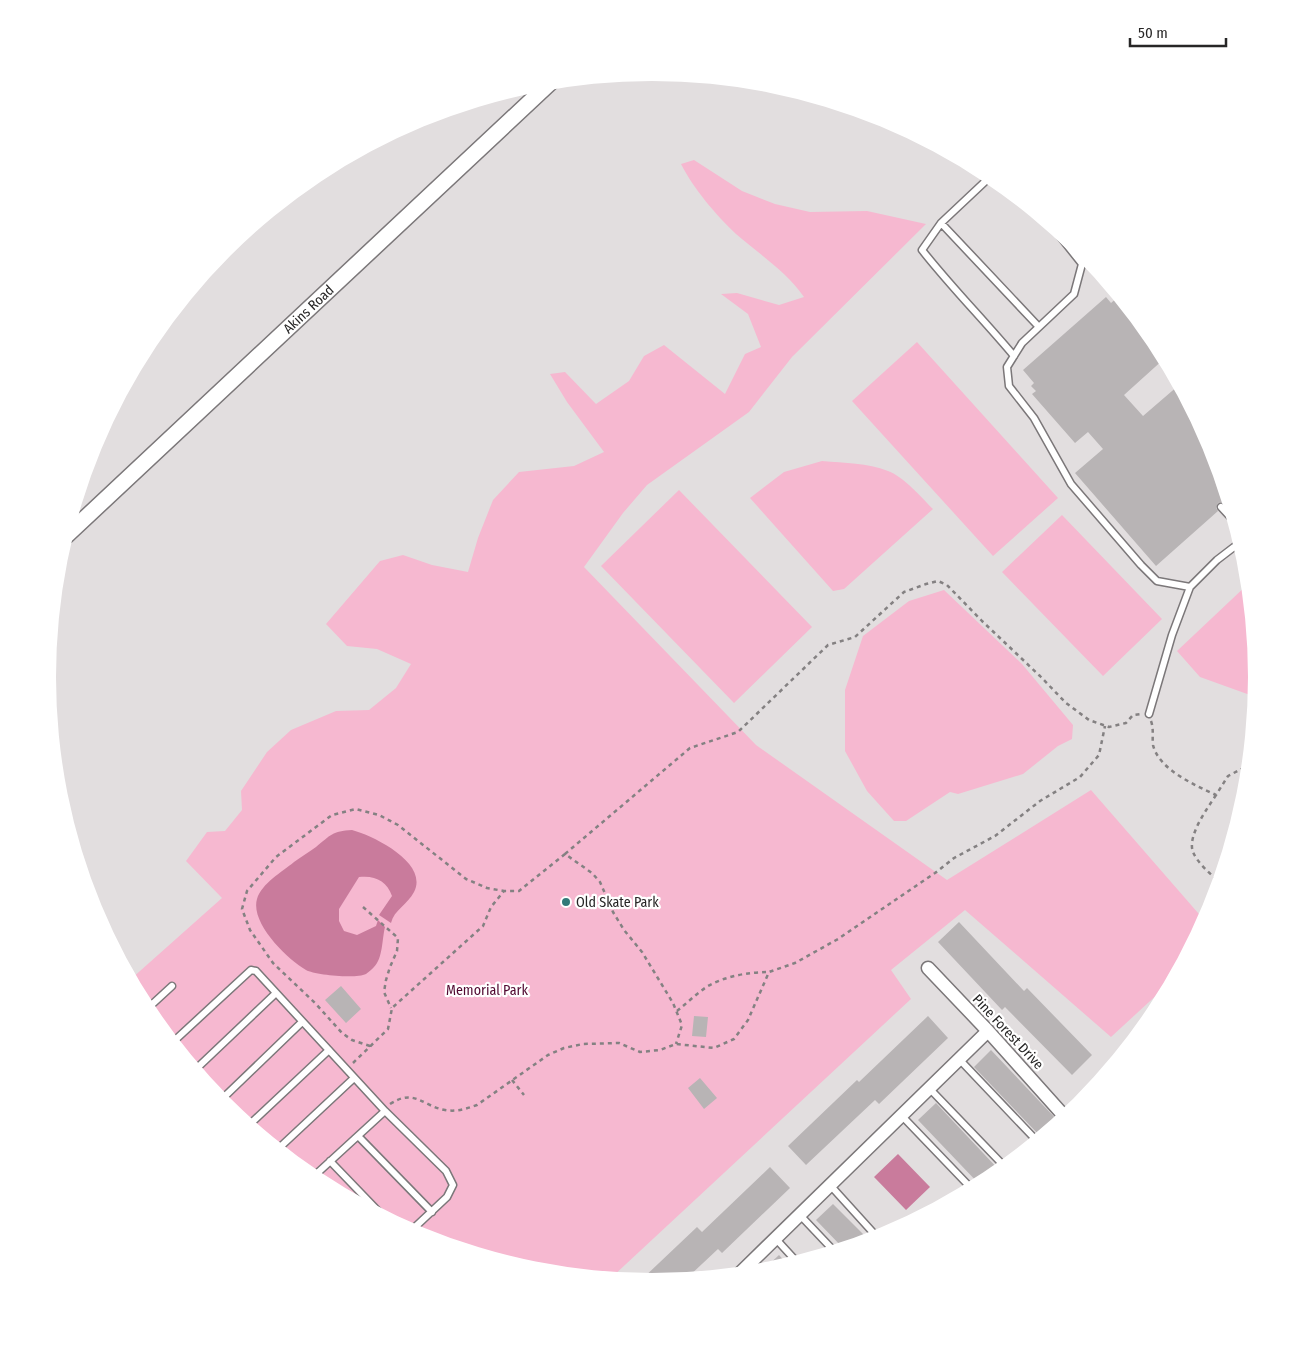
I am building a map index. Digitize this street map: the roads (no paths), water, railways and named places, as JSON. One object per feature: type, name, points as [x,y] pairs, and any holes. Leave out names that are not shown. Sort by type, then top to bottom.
[{"type":"street","name":"Akins Road","points":[[76,526],[542,91]]},
{"type":"street","name":"Pine Forest Drive","points":[[928,968],[1061,1111]]},
{"type":"street","points":[[750,1265],[988,1031]]},
{"type":"lane","points":[[985,182],[941,222],[922,250],[953,289],[986,323],[1014,356]]},
{"type":"lane","points":[[941,222],[1040,327]]},
{"type":"lane","points":[[1080,261],[1082,264],[1074,294],[1022,343],[1007,367],[1009,386],[1034,418],[1071,484],[1157,582],[1190,587]]},
{"type":"lane","points":[[1149,714],[1172,635],[1190,587],[1217,560],[1234,547]]},
{"type":"lane","points":[[177,1038],[250,970],[256,971],[385,1111],[446,1171],[453,1185],[447,1197],[417,1225]]},
{"type":"lane","points":[[154,1003],[172,986]]},
{"type":"lane","points":[[200,1065],[276,993]]},
{"type":"lane","points":[[227,1094],[302,1022]]},
{"type":"lane","points":[[254,1120],[329,1050]]},
{"type":"lane","points":[[959,1059],[1033,1136]]},
{"type":"lane","points":[[283,1144],[354,1078]]},
{"type":"lane","points":[[929,1088],[1000,1161]]},
{"type":"lane","points":[[319,1171],[385,1111]]},
{"type":"lane","points":[[901,1115],[967,1183]]},
{"type":"lane","points":[[358,1136],[432,1212]]},
{"type":"lane","points":[[330,1161],[368,1201]]},
{"type":"lane","points":[[830,1185],[872,1231]]},
{"type":"lane","points":[[800,1214],[830,1246]]},
{"type":"lane","points":[[775,1238],[792,1257]]},
{"type":"place","name":"Old Skate Park","points":[[566,902]]},
{"type":"park label","name":"Memorial Park","points":[[487,990]]}]
